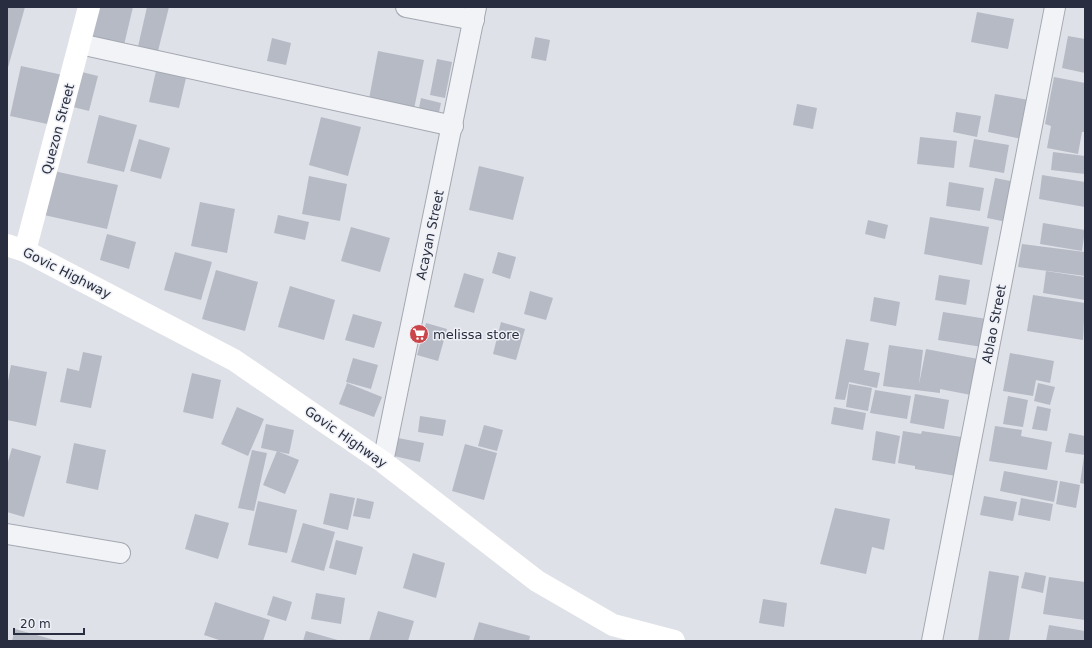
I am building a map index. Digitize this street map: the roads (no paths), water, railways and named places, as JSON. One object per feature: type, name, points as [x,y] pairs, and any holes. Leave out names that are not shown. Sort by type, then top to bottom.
[{"type":"main road","name":"Quezon Street","points":[[16,248],[80,44],[90,7]]},
{"type":"main road","name":"Govic Highway","points":[[16,248],[234,360],[383,462],[537,581],[613,625],[674,641]]},
{"type":"street","points":[[406,7],[475,13]]},
{"type":"street","name":"Ablao Street","points":[[932,641],[1055,7]]},
{"type":"street","name":"Acayan Street","points":[[383,462],[475,13]]},
{"type":"street","points":[[80,44],[453,126]]},
{"type":"street","points":[[7,534],[120,553]]},
{"type":"place","name":"melissa store","points":[[419,334]]}]
